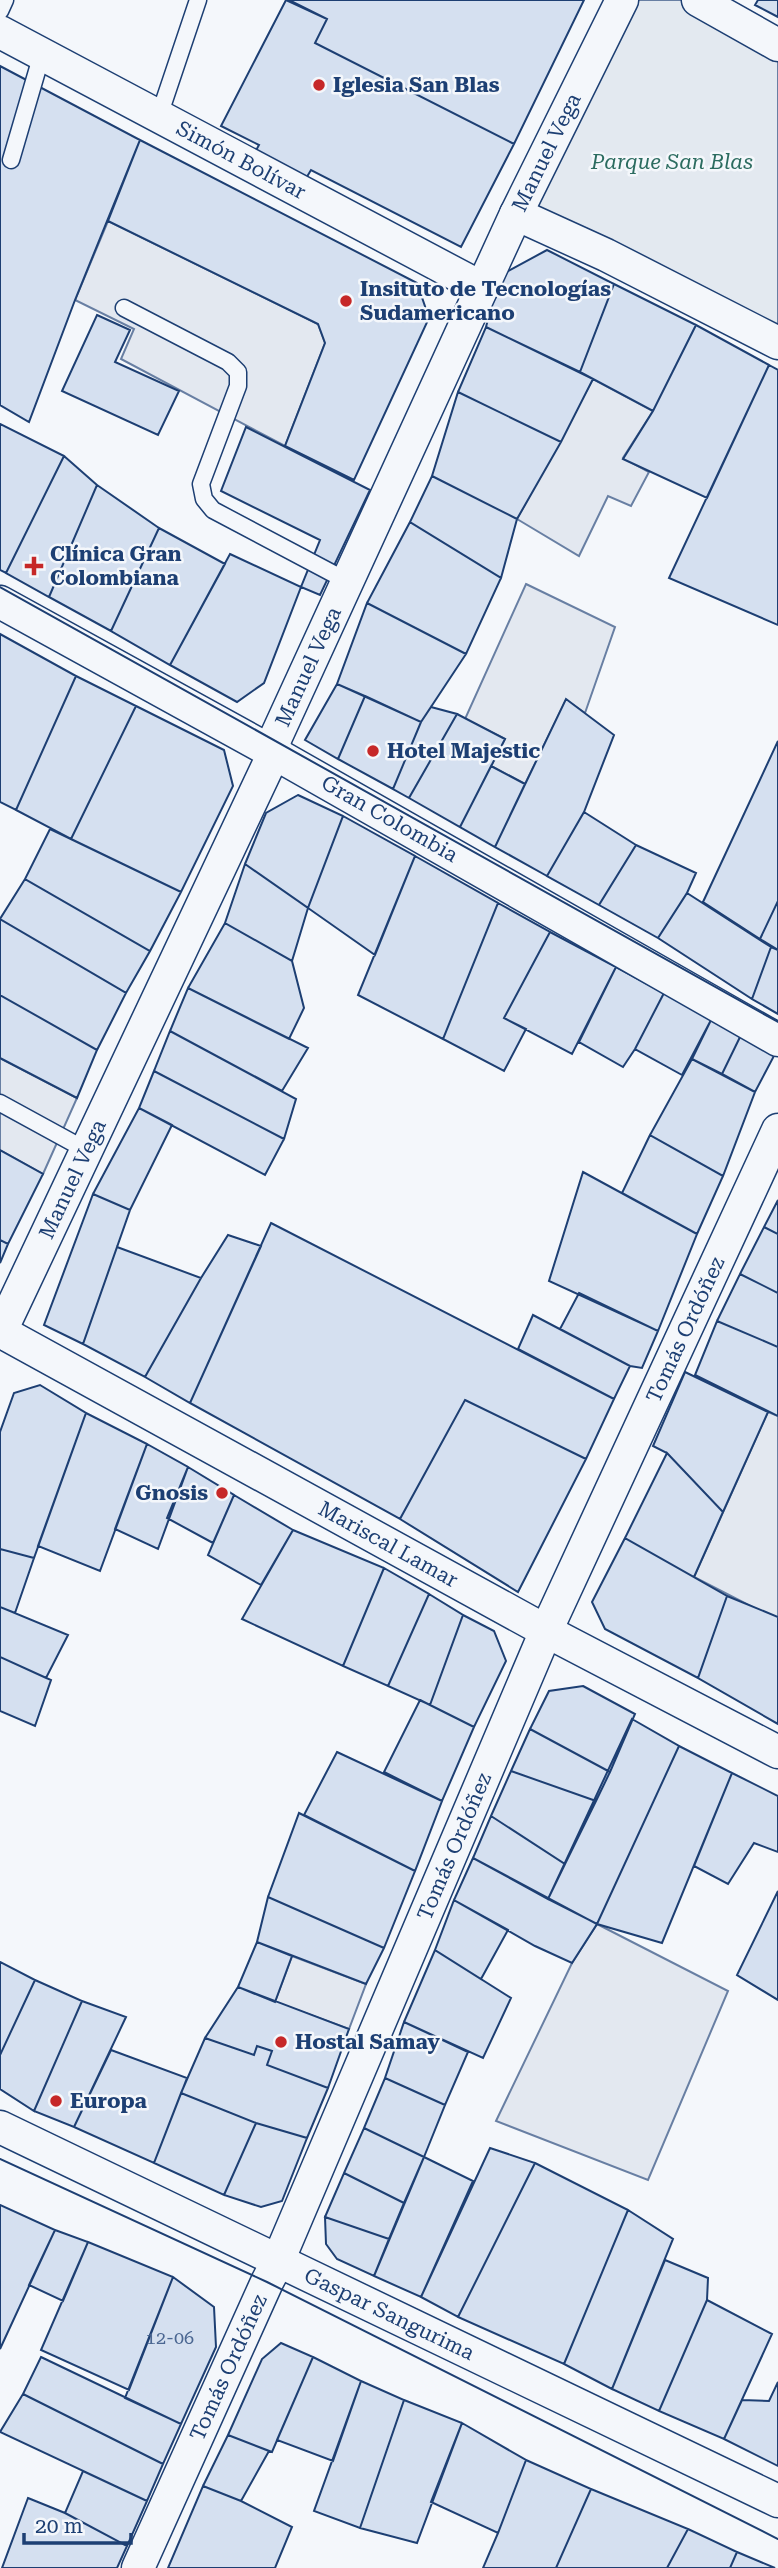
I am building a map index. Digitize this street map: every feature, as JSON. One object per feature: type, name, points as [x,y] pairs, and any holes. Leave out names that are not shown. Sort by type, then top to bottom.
[{"type":"street","name":"Manuel Vega","points":[[0,1332],[274,753],[275,739],[516,214],[622,0]]},
{"type":"street","points":[[698,0],[778,45]]},
{"type":"street","name":"Simón Bolívar","points":[[0,32],[482,288]]},
{"type":"street","points":[[516,214],[606,255],[778,343]]},
{"type":"street","name":"Gran Colombia","points":[[0,602],[274,753],[778,1040]]},
{"type":"street","name":"Tomás Ordóñez","points":[[138,2568],[278,2261],[547,1631],[778,1130]]},
{"type":"street","name":"Mariscal Lamar","points":[[0,1332],[547,1631],[778,1752]]},
{"type":"street","name":"Gaspar Sangurima","points":[[0,2127],[778,2501]]},
{"type":"lane","points":[[0,11],[5,0]]},
{"type":"lane","points":[[159,116],[198,0]]},
{"type":"lane","points":[[11,160],[42,54]]},
{"type":"lane","points":[[124,308],[228,362],[239,372],[238,386],[201,484],[204,499],[212,510],[347,581]]},
{"type":"lane","points":[[0,1102],[86,1150]]},
{"type":"green space","name":"Parque San Blas","points":[[634,0],[685,0],[778,53],[778,333],[533,209]]},
{"type":"shaded area","points":[[108,221],[318,324],[325,343],[285,446],[121,359],[134,329],[75,300]]},
{"type":"shaded area","points":[[593,379],[653,411],[623,458],[649,472],[631,506],[608,496],[579,556],[517,519]]},
{"type":"shaded area","points":[[526,584],[615,627],[585,713],[566,700],[525,784],[491,766],[505,739],[465,719]]},
{"type":"shaded area","points":[[0,1058],[77,1098],[43,1174],[0,1150]]},
{"type":"shaded area","points":[[768,1412],[778,1416],[778,1620],[694,1577]]},
{"type":"shaded area","points":[[597,1924],[728,1991],[648,2180],[496,2121],[572,1963]]},
{"type":"shaded area","points":[[292,1956],[366,1984],[349,2029],[275,2002]]},
{"type":"building","name":"Iglesia San Blas","points":[[286,0],[327,19],[315,43],[514,144],[461,247],[311,170],[305,180],[254,154],[259,145],[221,126]]},
{"type":"building","points":[[289,0],[584,0],[514,144],[315,43],[327,19]]},
{"type":"building","points":[[758,0],[778,0],[778,17],[755,5]]},
{"type":"building","points":[[0,66],[140,140],[29,422],[0,405]]},
{"type":"building","name":"Insituto de Tecnologías Sudamericano","points":[[140,140],[417,283],[429,318],[354,480],[285,446],[325,343],[318,324],[108,221]]},
{"type":"building","points":[[547,250],[614,284],[580,372],[486,327],[499,276]]},
{"type":"building","points":[[614,284],[696,325],[653,411],[580,372]]},
{"type":"building","points":[[97,315],[130,330],[115,362],[179,391],[158,435],[62,391]]},
{"type":"building","points":[[696,325],[769,365],[707,498],[623,459],[653,411]]},
{"type":"building","points":[[486,327],[593,379],[561,442],[458,392]]},
{"type":"building","points":[[769,365],[778,370],[778,625],[669,578]]},
{"type":"building","points":[[458,392],[561,442],[517,519],[432,476]]},
{"type":"building","points":[[0,424],[64,456],[6,573],[0,570]]},
{"type":"building","points":[[246,427],[370,490],[320,595],[301,587],[320,540],[221,491]]},
{"type":"building","points":[[64,456],[97,485],[49,597],[6,573]]},
{"type":"building","points":[[432,476],[517,519],[501,578],[410,522]]},
{"type":"building","points":[[97,485],[159,528],[111,631],[49,597]]},
{"type":"building","points":[[410,522],[501,578],[466,654],[367,603]]},
{"type":"building","points":[[159,528],[225,564],[170,665],[111,631]]},
{"type":"building","points":[[230,554],[301,587],[264,683],[237,702],[170,665]]},
{"type":"building","points":[[367,603],[466,654],[421,722],[337,684]]},
{"type":"building","points":[[0,634],[76,676],[16,810],[0,802]]},
{"type":"building","points":[[76,676],[136,706],[71,839],[16,810]]},
{"type":"building","points":[[337,684],[365,696],[338,759],[305,740]]},
{"type":"building","points":[[365,696],[421,722],[393,789],[338,759]]},
{"type":"building","points":[[566,699],[614,735],[584,812],[547,876],[495,847]]},
{"type":"building","points":[[136,706],[224,750],[233,786],[181,892],[71,839]]},
{"type":"building","points":[[431,707],[457,714],[409,798],[393,789],[421,722]]},
{"type":"building","points":[[457,714],[505,739],[460,827],[409,798]]},
{"type":"building","points":[[778,741],[778,901],[760,939],[703,902]]},
{"type":"building","points":[[491,766],[525,784],[495,847],[460,827]]},
{"type":"building","points":[[298,795],[343,816],[308,908],[245,864],[266,813]]},
{"type":"building","points":[[584,812],[636,845],[599,905],[547,876]]},
{"type":"building","points":[[343,816],[415,856],[375,955],[308,908]]},
{"type":"building","points":[[50,829],[181,892],[150,951],[25,879]]},
{"type":"building","points":[[636,845],[696,873],[687,893],[658,938],[599,905]]},
{"type":"building","points":[[415,856],[498,903],[443,1039],[358,995]]},
{"type":"building","points":[[245,864],[308,908],[292,961],[225,923]]},
{"type":"building","points":[[25,879],[150,951],[126,993],[0,919]]},
{"type":"building","points":[[687,893],[771,947],[752,999],[658,938]]},
{"type":"building","points":[[778,901],[778,950],[760,939]]},
{"type":"building","points":[[498,903],[550,932],[504,1018],[526,1029],[504,1071],[443,1039]]},
{"type":"building","points":[[0,919],[126,993],[97,1050],[0,995]]},
{"type":"building","points":[[225,923],[292,961],[304,1008],[289,1039],[188,988]]},
{"type":"building","points":[[550,932],[616,967],[572,1054],[504,1018]]},
{"type":"building","points":[[771,947],[778,950],[778,1014],[752,999]]},
{"type":"building","points":[[616,967],[664,993],[623,1067],[579,1042]]},
{"type":"building","points":[[188,988],[308,1048],[282,1091],[170,1031]]},
{"type":"building","points":[[664,993],[711,1020],[682,1075],[635,1049]]},
{"type":"building","points":[[0,995],[97,1050],[77,1098],[0,1058]]},
{"type":"building","points":[[711,1020],[741,1035],[722,1074],[692,1059]]},
{"type":"building","points":[[170,1031],[296,1099],[284,1139],[154,1071]]},
{"type":"building","points":[[741,1035],[775,1054],[755,1092],[722,1074]]},
{"type":"building","points":[[692,1059],[755,1092],[723,1176],[650,1135]]},
{"type":"building","points":[[154,1071],[284,1139],[265,1175],[139,1108]]},
{"type":"building","points":[[139,1108],[172,1125],[130,1210],[93,1194]]},
{"type":"building","points":[[650,1135],[723,1176],[697,1234],[622,1193]]},
{"type":"building","points":[[0,1150],[43,1174],[8,1244],[0,1240]]},
{"type":"building","points":[[583,1172],[697,1234],[658,1331],[549,1281]]},
{"type":"building","points":[[93,1194],[130,1210],[83,1344],[44,1325]]},
{"type":"building","points":[[778,1200],[778,1234],[764,1227]]},
{"type":"building","points":[[271,1223],[614,1399],[586,1459],[465,1400],[400,1519],[190,1403]]},
{"type":"building","points":[[764,1227],[778,1234],[778,1293],[740,1274]]},
{"type":"building","points":[[228,1235],[261,1246],[190,1403],[145,1377]]},
{"type":"building","points":[[0,1240],[8,1244],[0,1263]]},
{"type":"building","points":[[117,1247],[201,1278],[145,1377],[83,1344]]},
{"type":"building","points":[[740,1274],[778,1293],[778,1347],[717,1321]]},
{"type":"building","points":[[579,1293],[658,1331],[642,1368],[630,1366],[560,1329]]},
{"type":"building","points":[[533,1315],[630,1366],[614,1399],[518,1349]]},
{"type":"building","points":[[717,1321],[778,1347],[778,1416],[695,1375]]},
{"type":"building","points":[[685,1372],[768,1412],[723,1512],[667,1453],[653,1446]]},
{"type":"building","points":[[40,1385],[86,1413],[34,1558],[0,1549],[0,1432],[14,1393]]},
{"type":"building","points":[[465,1400],[586,1459],[518,1592],[400,1519]]},
{"type":"building","points":[[86,1413],[147,1444],[100,1571],[38,1546]]},
{"type":"building","points":[[147,1444],[188,1467],[158,1549],[115,1529]]},
{"type":"building","points":[[667,1453],[723,1512],[694,1577],[625,1538]]},
{"type":"building","points":[[188,1467],[234,1495],[213,1543],[167,1518]]},
{"type":"building","points":[[234,1495],[293,1530],[261,1585],[208,1555]]},
{"type":"building","points":[[293,1530],[384,1568],[343,1666],[242,1619]]},
{"type":"building","points":[[625,1538],[727,1596],[698,1678],[605,1629],[592,1602]]},
{"type":"building","points":[[0,1549],[34,1558],[15,1613],[0,1607]]},
{"type":"building","points":[[384,1568],[429,1594],[388,1686],[343,1666]]},
{"type":"building","points":[[429,1594],[463,1615],[430,1705],[388,1686]]},
{"type":"building","points":[[727,1596],[778,1617],[778,1724],[698,1678]]},
{"type":"building","points":[[0,1607],[68,1635],[46,1678],[0,1657]]},
{"type":"building","points":[[463,1615],[494,1631],[506,1661],[474,1727],[430,1705]]},
{"type":"building","points":[[0,1657],[51,1680],[35,1726],[0,1711]]},
{"type":"building","points":[[583,1686],[635,1714],[610,1772],[530,1729],[549,1691]]},
{"type":"building","points":[[420,1700],[474,1727],[442,1801],[384,1772]]},
{"type":"building","points":[[632,1719],[679,1746],[597,1924],[548,1899]]},
{"type":"building","points":[[530,1729],[610,1772],[596,1801],[511,1771]]},
{"type":"building","points":[[679,1746],[732,1773],[662,1943],[597,1924]]},
{"type":"building","points":[[337,1752],[442,1801],[415,1871],[304,1815]]},
{"type":"building","points":[[511,1771],[596,1801],[565,1864],[491,1816]]},
{"type":"building","points":[[732,1773],[778,1796],[778,1852],[754,1843],[728,1884],[694,1866]]},
{"type":"building","points":[[299,1813],[415,1871],[384,1948],[268,1897]]},
{"type":"building","points":[[491,1816],[565,1864],[548,1899],[473,1858]]},
{"type":"building","points":[[473,1858],[597,1924],[572,1963],[535,1946],[454,1900]]},
{"type":"building","points":[[778,1891],[778,2000],[737,1975]]},
{"type":"building","points":[[268,1897],[384,1948],[366,1984],[257,1942]]},
{"type":"building","points":[[454,1900],[508,1930],[481,1979],[435,1950]]},
{"type":"building","points":[[257,1942],[292,1956],[275,2002],[238,1987]]},
{"type":"building","points":[[435,1950],[511,1998],[483,2058],[404,2022]]},
{"type":"building","points":[[0,1962],[35,1980],[0,2055]]},
{"type":"building","points":[[35,1980],[82,2001],[34,2111],[0,2089],[0,2055]]},
{"type":"building","name":"Hostal Samay","points":[[238,1987],[349,2029],[328,2088],[267,2065],[272,2051],[257,2046],[254,2055],[205,2038]]},
{"type":"building","points":[[82,2001],[126,2017],[74,2127],[34,2111]]},
{"type":"building","points":[[404,2022],[468,2052],[445,2105],[385,2078]]},
{"type":"building","points":[[205,2038],[254,2055],[257,2046],[272,2051],[267,2065],[328,2088],[307,2138],[256,2123],[181,2093]]},
{"type":"building","points":[[111,2050],[187,2078],[154,2163],[74,2127]]},
{"type":"building","points":[[385,2078],[445,2105],[424,2157],[364,2128]]},
{"type":"building","points":[[181,2093],[256,2123],[224,2195],[154,2163]]},
{"type":"building","points":[[256,2123],[307,2138],[282,2201],[261,2207],[224,2195]]},
{"type":"building","points":[[364,2128],[424,2157],[404,2203],[344,2173]]},
{"type":"building","points":[[490,2148],[535,2163],[458,2317],[421,2297]]},
{"type":"building","points":[[424,2157],[473,2181],[421,2297],[374,2276]]},
{"type":"building","points":[[535,2163],[628,2210],[564,2364],[458,2317]]},
{"type":"building","points":[[344,2173],[404,2203],[389,2239],[325,2217]]},
{"type":"building","points":[[0,2205],[55,2230],[0,2349]]},
{"type":"building","points":[[628,2210],[673,2239],[612,2389],[564,2364]]},
{"type":"building","points":[[325,2217],[389,2239],[374,2276],[337,2259],[326,2244]]},
{"type":"building","points":[[55,2230],[88,2242],[63,2301],[29,2285]]},
{"type":"building","points":[[88,2242],[173,2277],[129,2390],[41,2350]]},
{"type":"building","points":[[665,2260],[708,2278],[707,2300],[659,2411],[612,2389]]},
{"type":"building","points":[[173,2277],[214,2307],[216,2347],[181,2424],[125,2398]]},
{"type":"building","points":[[707,2300],[772,2334],[724,2439],[659,2411]]},
{"type":"building","points":[[281,2343],[313,2357],[272,2452],[228,2435],[262,2359]]},
{"type":"building","points":[[41,2357],[181,2424],[163,2464],[23,2394]]},
{"type":"building","points":[[313,2357],[361,2381],[333,2461],[277,2440]]},
{"type":"building","points":[[361,2381],[404,2400],[360,2528],[314,2511]]},
{"type":"building","points":[[778,2382],[778,2466],[724,2439],[742,2400],[769,2401]]},
{"type":"building","points":[[23,2394],[163,2464],[147,2501],[0,2432]]},
{"type":"building","points":[[404,2400],[462,2423],[417,2543],[360,2528]]},
{"type":"building","points":[[462,2423],[526,2460],[498,2533],[431,2502]]},
{"type":"building","points":[[228,2435],[269,2451],[241,2501],[203,2486]]},
{"type":"building","points":[[526,2460],[591,2489],[556,2568],[483,2568],[498,2533]]},
{"type":"building","points":[[83,2471],[147,2501],[127,2546],[65,2513]]},
{"type":"building","points":[[203,2486],[241,2501],[292,2527],[275,2568],[168,2568]]},
{"type":"building","points":[[591,2489],[688,2529],[667,2568],[556,2568]]},
{"type":"building","points":[[28,2498],[65,2513],[127,2546],[117,2568],[2,2568]]},
{"type":"building","points":[[688,2529],[737,2552],[730,2568],[667,2568]]},
{"type":"building","points":[[737,2552],[775,2568],[730,2568]]},
{"type":"tram line","points":[[0,587],[778,1022]]},
{"type":"tram line","points":[[0,2159],[267,2282],[778,2539]]},
{"type":"place","name":"Iglesia San Blas","points":[[319,85]]},
{"type":"place","name":"Insituto de Tecnologías Sudamericano","points":[[346,301]]},
{"type":"place","name":"Clínica Gran Colombiana","points":[[34,566]]},
{"type":"place","name":"Hotel Majestic","points":[[373,751]]},
{"type":"place","name":"Gnosis","points":[[222,1493]]},
{"type":"place","name":"Hostal Samay","points":[[281,2042]]},
{"type":"place","name":"Europa","points":[[56,2101]]}]
